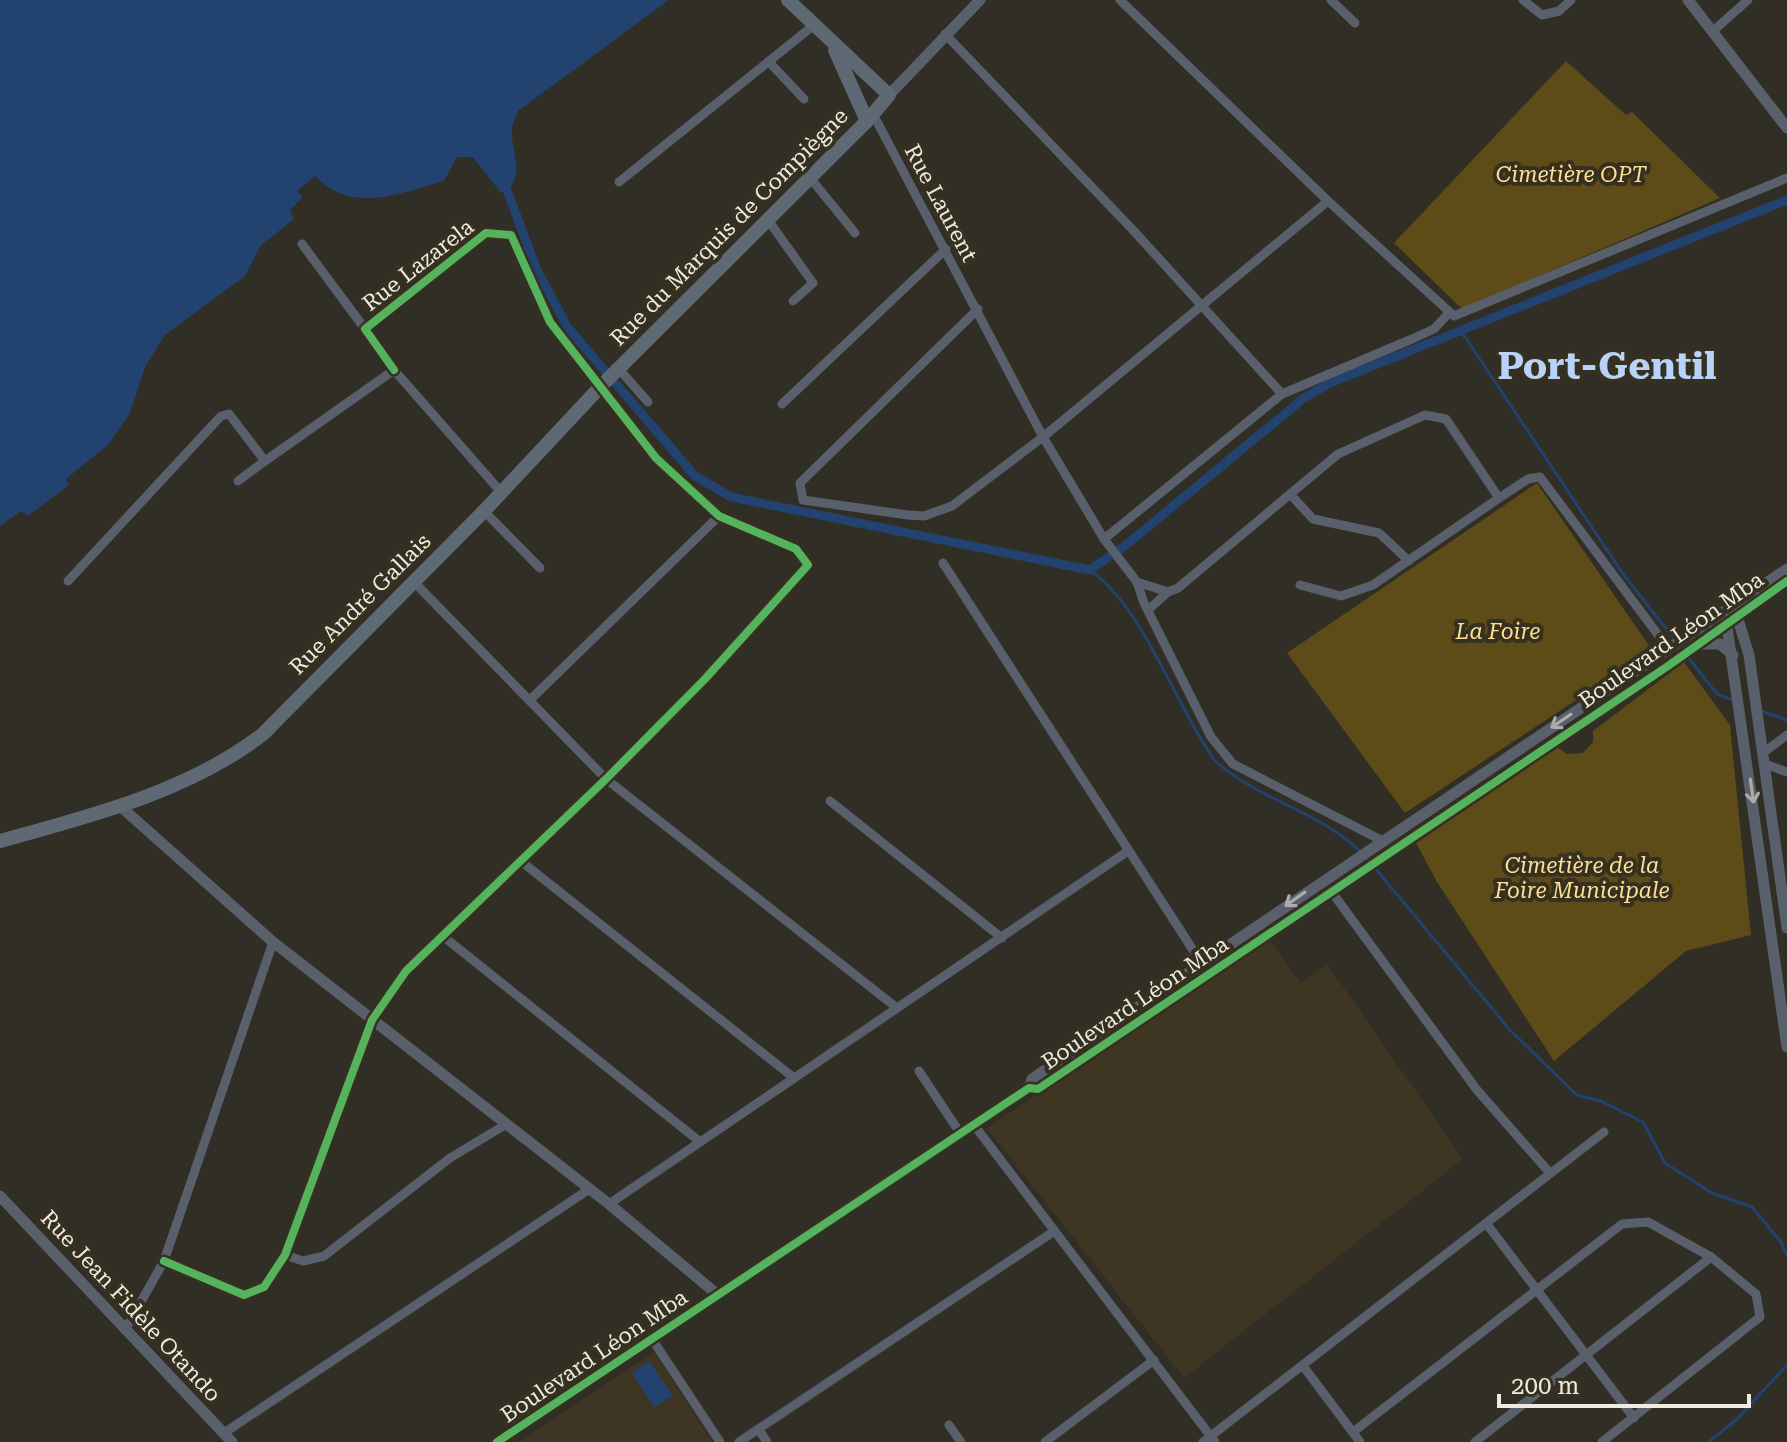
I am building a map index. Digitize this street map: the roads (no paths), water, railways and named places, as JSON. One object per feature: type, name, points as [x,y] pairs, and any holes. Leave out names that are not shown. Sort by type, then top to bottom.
[{"type":"main road","points":[[788,0],[833,46],[889,95]]},
{"type":"main road","points":[[833,46],[870,118]]},
{"type":"main road","name":"Rue du Marquis de Compiègne","points":[[600,387],[811,179],[889,95]]},
{"type":"main road","name":"Rue André Gallais","points":[[0,841],[120,806],[179,783],[245,748],[484,511],[600,387]]},
{"type":"street","points":[[889,95],[980,0]]},
{"type":"street","points":[[1120,0],[1448,314],[1462,316],[1787,178]]},
{"type":"street","points":[[1331,0],[1355,23]]},
{"type":"street","points":[[1523,0],[1542,15],[1559,11],[1571,0]]},
{"type":"street","points":[[1688,0],[1787,128]]},
{"type":"street","points":[[1713,31],[1748,0]]},
{"type":"street","points":[[619,182],[814,25]]},
{"type":"street","points":[[945,34],[1202,304],[1282,394]]},
{"type":"street","points":[[769,62],[804,99]]},
{"type":"street","name":"Rue Laurent","points":[[870,118],[946,249],[1043,437],[1106,542],[1137,582],[1211,737],[1233,764],[1381,840]]},
{"type":"street","points":[[811,179],[855,233]]},
{"type":"street","points":[[978,309],[800,483],[803,500],[924,516],[952,506],[1043,437],[1328,201]]},
{"type":"street","points":[[768,220],[813,283],[793,301]]},
{"type":"street","name":"Rue Lazarela","points":[[501,492],[394,370],[365,329],[486,233],[504,232],[511,235],[550,322],[600,387]]},
{"type":"street","points":[[302,244],[365,329]]},
{"type":"street","points":[[782,404],[946,249]]},
{"type":"street","points":[[1106,542],[1282,394],[1434,329],[1448,314]]},
{"type":"street","points":[[238,481],[394,370]]},
{"type":"street","points":[[617,371],[648,402]]},
{"type":"street","points":[[164,1261],[244,1295],[264,1287],[285,1255],[372,1020],[406,971],[606,779],[705,679],[808,565],[796,549],[719,516],[656,458],[600,387]]},
{"type":"street","points":[[68,581],[221,416],[229,414],[265,461]]},
{"type":"street","points":[[1148,610],[1338,454],[1431,415],[1446,419],[1499,498]]},
{"type":"street","points":[[1300,585],[1332,595],[1349,594],[1373,585],[1534,477],[1546,481],[1627,597],[1670,647]]},
{"type":"street","points":[[1290,494],[1313,519],[1379,533],[1409,561]]},
{"type":"street","points":[[484,511],[540,568]]},
{"type":"street","points":[[530,700],[719,516]]},
{"type":"street","points":[[943,563],[1209,975]]},
{"type":"street","name":"Boulevard Léon Mba","points":[[1029,1088],[1038,1089],[1681,657],[1787,569]]},
{"type":"street","name":"Boulevard Léon Mba","points":[[497,1442],[1029,1088],[1032,1079],[1201,962],[1670,647],[1754,604],[1787,581]]},
{"type":"street","points":[[414,582],[606,779],[897,1008]]},
{"type":"street","points":[[1137,582],[1168,592]]},
{"type":"street","points":[[1754,604],[1748,622],[1749,655],[1787,928]]},
{"type":"street","points":[[1730,615],[1787,1047]]},
{"type":"street","points":[[1730,615],[1749,655]]},
{"type":"street","points":[[1697,646],[1720,644],[1733,655]]},
{"type":"street","points":[[1764,758],[1787,735]]},
{"type":"street","points":[[1764,758],[1787,772]]},
{"type":"street","points":[[830,801],[1002,938]]},
{"type":"street","points":[[120,806],[273,942],[609,1204],[718,1295]]},
{"type":"street","points":[[609,1204],[1128,851]]},
{"type":"street","points":[[522,862],[794,1078]]},
{"type":"street","points":[[1331,891],[1477,1090],[1549,1172]]},
{"type":"street","points":[[444,937],[699,1141]]},
{"type":"street","points":[[125,1330],[164,1261],[273,942]]},
{"type":"street","points":[[919,1071],[960,1133]]},
{"type":"street","points":[[285,1255],[303,1261],[324,1256],[450,1158],[505,1125]]},
{"type":"street","points":[[974,1125],[1154,1360],[1208,1440],[1604,1132]]},
{"type":"street","points":[[228,1438],[588,1190]]},
{"type":"street","name":"Rue Jean Fidèle Otando","points":[[0,1196],[228,1438]]},
{"type":"street","points":[[1353,1432],[1535,1288],[1622,1224],[1634,1220],[1648,1222],[1711,1257],[1750,1287],[1760,1303],[1760,1317],[1602,1442]]},
{"type":"street","points":[[1486,1223],[1634,1418]]},
{"type":"street","points":[[739,1442],[1053,1232]]},
{"type":"street","points":[[1475,1442],[1711,1257]]},
{"type":"street","points":[[652,1339],[720,1442]]},
{"type":"street","points":[[1045,1442],[1154,1360]]},
{"type":"street","points":[[1303,1366],[1360,1442]]},
{"type":"street","points":[[949,1425],[961,1442]]},
{"type":"street","points":[[759,1430],[767,1442]]},
{"type":"water","points":[[0,0],[669,0],[518,111],[512,129],[516,173],[514,181],[501,193],[473,157],[457,157],[444,181],[376,198],[344,195],[315,176],[297,191],[303,197],[290,210],[294,219],[261,245],[245,276],[165,335],[145,367],[130,413],[108,445],[66,479],[69,485],[28,516],[21,511],[0,526]]},
{"type":"water","points":[[649,1361],[673,1396],[654,1407],[632,1373]]},
{"type":"waterway","points":[[507,190],[536,268],[568,328],[695,476],[731,497],[1090,570],[1126,545],[1304,398],[1330,383],[1787,200]]},
{"type":"waterway","points":[[1461,331],[1623,574],[1675,640]]},
{"type":"waterway","points":[[1090,570],[1127,608],[1143,632],[1215,761],[1253,787],[1335,831],[1370,862]]},
{"type":"waterway","points":[[1687,656],[1717,694],[1736,701]]},
{"type":"waterway","points":[[1761,711],[1787,720]]},
{"type":"waterway","points":[[1375,868],[1510,1030],[1577,1095],[1601,1101],[1643,1122],[1665,1163],[1712,1193],[1752,1207],[1781,1242],[1787,1255]]},
{"type":"waterway","points":[[1709,1442],[1738,1418],[1787,1365]]},
{"type":"district","name":"Port-Gentil","points":[[1607,366]]},
{"type":"park label","name":"Cimetière OPT","points":[[1571,174]]},
{"type":"park label","name":"La Foire","points":[[1498,631]]},
{"type":"park label","name":"Cimetière de la Foire Municipale","points":[[1582,878]]}]
